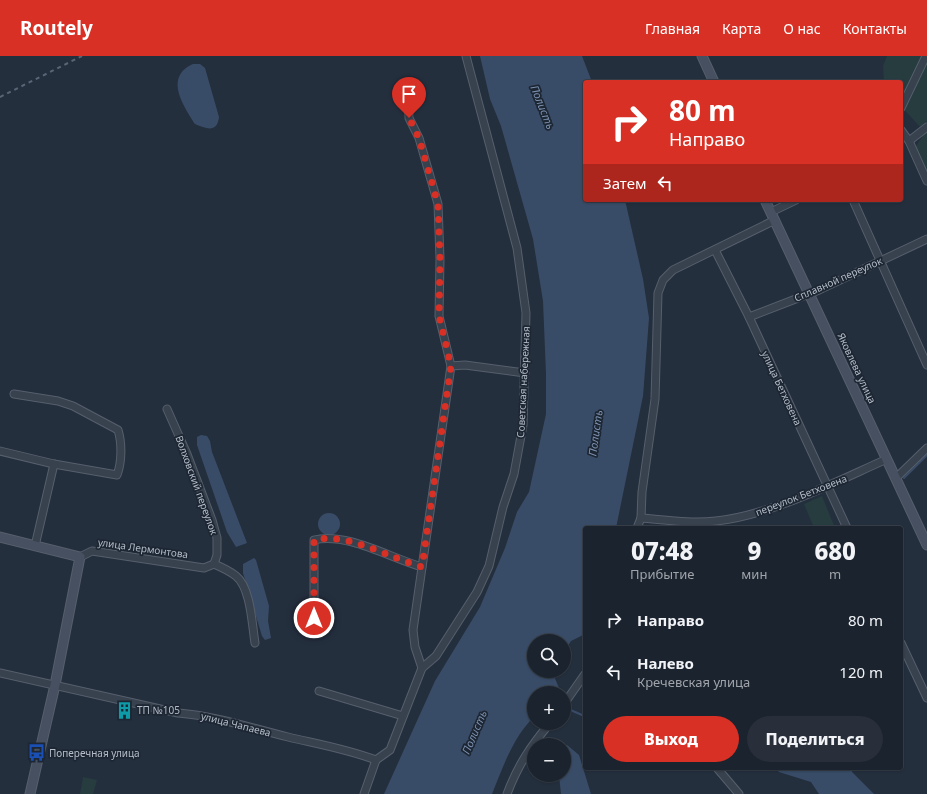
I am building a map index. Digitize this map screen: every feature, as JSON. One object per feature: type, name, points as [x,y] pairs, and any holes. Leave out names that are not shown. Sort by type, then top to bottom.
[{"type":"street","name":"Советская набережная","points":[[376,760],[390,750],[422,668],[436,656],[477,592],[489,566],[503,507],[514,474],[523,425],[526,313],[517,248],[466,56]]},
{"type":"street","points":[[702,56],[713,80]]},
{"type":"street","points":[[903,104],[926,56]]},
{"type":"street","points":[[408,97],[409,118],[419,138],[438,204],[440,259],[439,316],[451,366],[413,630],[415,647],[422,668]]},
{"type":"street","points":[[909,141],[927,127]]},
{"type":"street","points":[[903,133],[909,141],[927,181]]},
{"type":"street","name":"Яковлева улица","points":[[766,202],[927,545]]},
{"type":"street","points":[[771,212],[792,202]]},
{"type":"street","points":[[854,202],[927,365]]},
{"type":"street","points":[[638,526],[640,518],[642,492],[655,399],[658,293],[663,280],[673,270],[775,220]]},
{"type":"street","name":"Сплавной переулок","points":[[749,317],[810,293],[927,239]]},
{"type":"street","name":"улица Бетховена","points":[[715,250],[749,317],[846,526]]},
{"type":"street","points":[[451,366],[465,365],[525,373]]},
{"type":"street","points":[[0,451],[54,464],[117,475],[119,468],[121,438],[118,430],[73,406],[14,394]]},
{"type":"street","name":"Волховский переулок","points":[[167,409],[187,454],[212,520],[217,538],[217,554],[214,564]]},
{"type":"street","points":[[896,478],[927,448]]},
{"type":"street","name":"переулок Бетховена","points":[[640,518],[688,523],[729,519],[769,509],[827,486],[887,459]]},
{"type":"street","points":[[35,546],[54,464]]},
{"type":"street","name":"улица Лермонтова","points":[[0,537],[80,557],[92,551],[204,568],[214,564]]},
{"type":"street","points":[[314,618],[314,540],[325,537],[344,540],[422,567]]},
{"type":"street","points":[[30,794],[55,685],[80,557]]},
{"type":"street","points":[[214,564],[237,577],[243,585],[249,605],[255,643]]},
{"type":"street","points":[[903,647],[927,698]]},
{"type":"street","name":"улица Чапаева","points":[[0,673],[178,713],[205,715],[287,737],[354,751],[376,760]]},
{"type":"street","points":[[571,694],[583,677]]},
{"type":"street","points":[[319,691],[403,716]]},
{"type":"street","points":[[507,794],[515,771],[529,749],[544,730]]},
{"type":"street","points":[[364,794],[376,760]]},
{"type":"street","points":[[718,770],[739,794]]},
{"type":"green space","points":[[887,56],[927,56],[927,121],[922,129],[903,108],[903,80],[884,80],[883,66]]},
{"type":"green space","points":[[927,129],[927,174],[915,148]]},
{"type":"green space","points":[[822,496],[834,526],[813,526],[804,504]]},
{"type":"green space","points":[[83,777],[97,780],[93,794],[80,794]]},
{"type":"water","name":"Полисть","points":[[480,56],[582,56],[591,80],[583,80],[583,202],[625,202],[643,279],[649,318],[643,396],[616,526],[583,526],[583,635],[571,641],[571,634],[527,634],[527,678],[555,678],[558,686],[527,686],[527,725],[514,743],[492,794],[384,794],[435,681],[480,607],[505,548],[517,512],[529,492],[546,414],[543,301],[533,239],[501,126],[490,99]]},
{"type":"water","points":[[193,64],[200,64],[205,68],[219,117],[214,128],[207,128],[195,124],[181,100],[178,84],[179,76],[184,70]]},
{"type":"water","points":[[201,435],[207,436],[210,441],[212,452],[247,543],[236,547],[227,532],[197,445],[197,437]]},
{"type":"water","points":[[329,513],[337,516],[340,524],[337,532],[329,535],[321,532],[318,524],[321,516]]},
{"type":"water","points":[[254,558],[256,560],[269,606],[268,621],[271,638],[265,640],[262,636],[243,573],[243,564]]},
{"type":"water","points":[[571,748],[579,755],[591,794],[561,794],[560,782],[571,782]]},
{"type":"water","points":[[777,770],[852,770],[852,772],[874,794],[819,794],[811,782],[779,772]]},
{"type":"waterway","points":[[904,478],[927,455]]},
{"type":"waterway","points":[[571,710],[583,715]]},
{"type":"railway","points":[[0,97],[82,56]]},
{"type":"place","name":"ТП №105","points":[[124,710]]},
{"type":"place","name":"Поперечная улица","points":[[36,753]]},
{"type":"route","points":[[314,618],[314,540],[325,537],[344,540],[360,544],[398,560],[422,567],[451,366],[439,316],[440,259],[438,204],[419,138],[409,118]]}]
